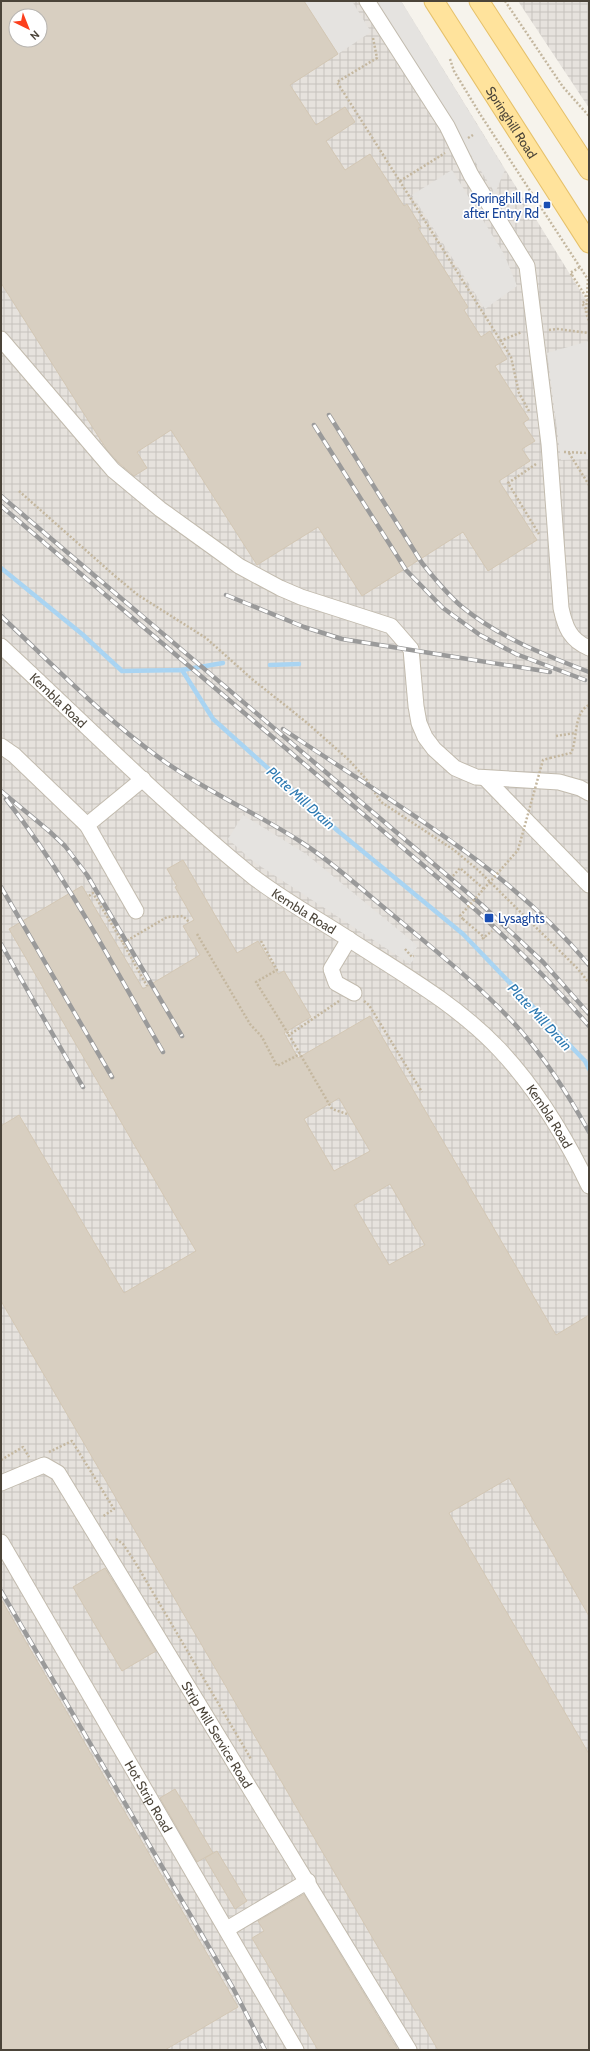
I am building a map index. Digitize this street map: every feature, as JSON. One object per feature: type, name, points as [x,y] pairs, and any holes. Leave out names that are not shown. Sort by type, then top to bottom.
[{"type":"main road","name":"Springhill Road","points":[[434,1],[589,243]]},
{"type":"main road","points":[[479,1],[589,170]]},
{"type":"street","points":[[367,1],[446,126],[470,175],[526,266],[550,451],[561,608],[564,622],[570,635],[578,642],[589,648]]},
{"type":"street","points":[[1,339],[113,470],[160,509],[246,570],[280,588],[301,597],[391,626],[411,649],[416,687],[416,706],[419,723],[425,737],[434,749],[455,768],[465,773],[486,779],[559,782],[571,784],[589,793]]},
{"type":"street","name":"Kembla Road","points":[[1,646],[143,779],[253,876],[280,896],[426,990],[478,1029],[497,1046],[526,1080],[549,1113],[566,1141],[589,1186]]},
{"type":"street","points":[[1,746],[14,755],[87,825],[136,911]]},
{"type":"street","points":[[87,825],[143,779]]},
{"type":"street","points":[[486,779],[589,885]]},
{"type":"street","points":[[349,939],[331,969],[336,983],[354,993]]},
{"type":"street","name":"Strip Mill Service Road","points":[[1,1483],[44,1465],[58,1473],[409,2050]]},
{"type":"street","name":"Hot Strip Road","points":[[1,1542],[296,2050]]},
{"type":"street","points":[[227,1929],[308,1882]]},
{"type":"path","points":[[505,1],[563,87],[589,116]]},
{"type":"path","points":[[372,35],[377,58],[337,82],[511,357],[519,393],[531,415]]},
{"type":"path","points":[[450,58],[454,70],[480,114],[588,280],[586,314],[589,321]]},
{"type":"path","points":[[400,181],[473,135]]},
{"type":"path","points":[[580,267],[570,273],[588,299],[582,303],[589,314]]},
{"type":"path","points":[[539,534],[508,483],[538,463],[537,451],[589,453]]},
{"type":"path","points":[[569,452],[589,485]]},
{"type":"path","points":[[19,491],[122,582],[206,638],[252,679],[306,722],[349,760],[366,779],[381,802],[454,850],[478,870],[578,969],[589,983]]},
{"type":"path","points":[[492,930],[484,938],[460,916],[518,850],[544,760],[570,754],[573,749],[575,732],[582,711],[589,705]]},
{"type":"path","points":[[556,736],[575,732]]},
{"type":"path","points":[[453,876],[460,868],[484,889]]},
{"type":"path","points":[[198,934],[250,1024],[262,1037],[277,1066],[300,1054]]},
{"type":"path","points":[[261,941],[277,970],[256,982],[332,1109],[347,1114]]},
{"type":"path","points":[[123,943],[147,986]]},
{"type":"path","points":[[405,949],[412,956],[414,956]]},
{"type":"path","points":[[289,1035],[322,1011],[354,993],[369,1005],[422,1092]]},
{"type":"shaded area","points":[[1,1],[401,1],[589,305],[589,2050],[1,2050]]},
{"type":"shaded area","points":[[304,1],[352,1],[371,32],[338,54]]},
{"type":"shaded area","points":[[373,1],[401,1],[505,170],[495,193]]},
{"type":"shaded area","points":[[518,1],[589,1],[589,108]]},
{"type":"shaded area","points":[[452,170],[504,254],[517,286],[485,309],[412,195]]},
{"type":"shaded area","points":[[589,341],[589,459],[561,460],[547,353]]},
{"type":"shaded area","points":[[243,815],[306,854],[418,946],[412,954],[416,957],[410,964],[254,862],[228,839]]},
{"type":"building","points":[[1,1],[304,1],[338,54],[290,85],[316,125],[345,107],[355,122],[326,141],[345,170],[370,154],[404,206],[407,204],[421,227],[418,228],[468,307],[464,310],[481,337],[490,331],[507,359],[495,366],[529,419],[523,423],[535,441],[522,449],[530,461],[499,481],[537,540],[488,571],[463,532],[362,596],[318,527],[257,565],[171,430],[137,452],[147,468],[134,476],[107,450],[1,283]]},
{"type":"building","points":[[183,860],[237,953],[258,941],[278,974],[284,971],[311,1017],[284,1033],[298,1058],[370,1016],[556,1335],[589,1315],[589,1616],[509,1478],[449,1513],[589,1754],[589,2050],[438,2050],[1,1301],[1,1126],[19,1115],[124,1293],[196,1251],[9,929],[82,886],[143,989],[200,955],[183,926],[194,920],[175,887],[177,886],[167,869]],"holes":[[[339,1098],[370,1151],[334,1171],[304,1119]],[[390,1184],[425,1245],[389,1265],[354,1205]]]},
{"type":"building","points":[[105,1568],[156,1651],[122,1671],[73,1587]]},
{"type":"building","points":[[1,1599],[238,2007],[165,2050],[1,2050]]},
{"type":"building","points":[[175,1789],[213,1853],[197,1862],[160,1798]]},
{"type":"building","points":[[217,1851],[247,1901],[235,1909],[205,1858]]},
{"type":"building","points":[[304,1894],[398,2050],[318,2050],[252,1938],[264,1931],[258,1921]]},
{"type":"waterway","name":"Plate Mill Drain","points":[[1,568],[82,634],[122,671],[182,670],[213,719],[338,831],[463,934],[585,1061],[589,1069]]},
{"type":"waterway","points":[[182,670],[223,663]]},
{"type":"waterway","points":[[270,665],[299,664]]},
{"type":"railway","points":[[329,415],[422,563],[450,596],[475,617],[506,636],[539,652],[589,672]]},
{"type":"railway","points":[[314,425],[406,570],[443,608],[480,635],[516,654],[585,680]]},
{"type":"railway","points":[[1,496],[482,905],[543,962],[589,1014]]},
{"type":"railway","points":[[1,506],[477,911],[506,938],[589,1026]]},
{"type":"railway","points":[[226,595],[304,627],[342,639],[550,672]]},
{"type":"railway","points":[[1,616],[79,690],[140,743],[178,771],[284,831],[313,850],[459,971],[506,1015],[540,1054],[574,1105],[589,1132]]},
{"type":"railway","points":[[283,729],[445,836],[484,865],[521,896],[556,929],[589,965]]},
{"type":"railway","points":[[1,791],[65,846],[87,875],[182,1036]]},
{"type":"railway","points":[[6,799],[49,859],[89,922],[163,1052]]},
{"type":"railway","points":[[1,887],[112,1077]]},
{"type":"railway","points":[[1,944],[83,1087]]},
{"type":"railway","points":[[1,1591],[233,1988],[265,2050]]},
{"type":"place","name":"Springhill Rd after Entry Rd","points":[[547,205]]},
{"type":"place","name":"Lysaghts","points":[[489,918]]}]
